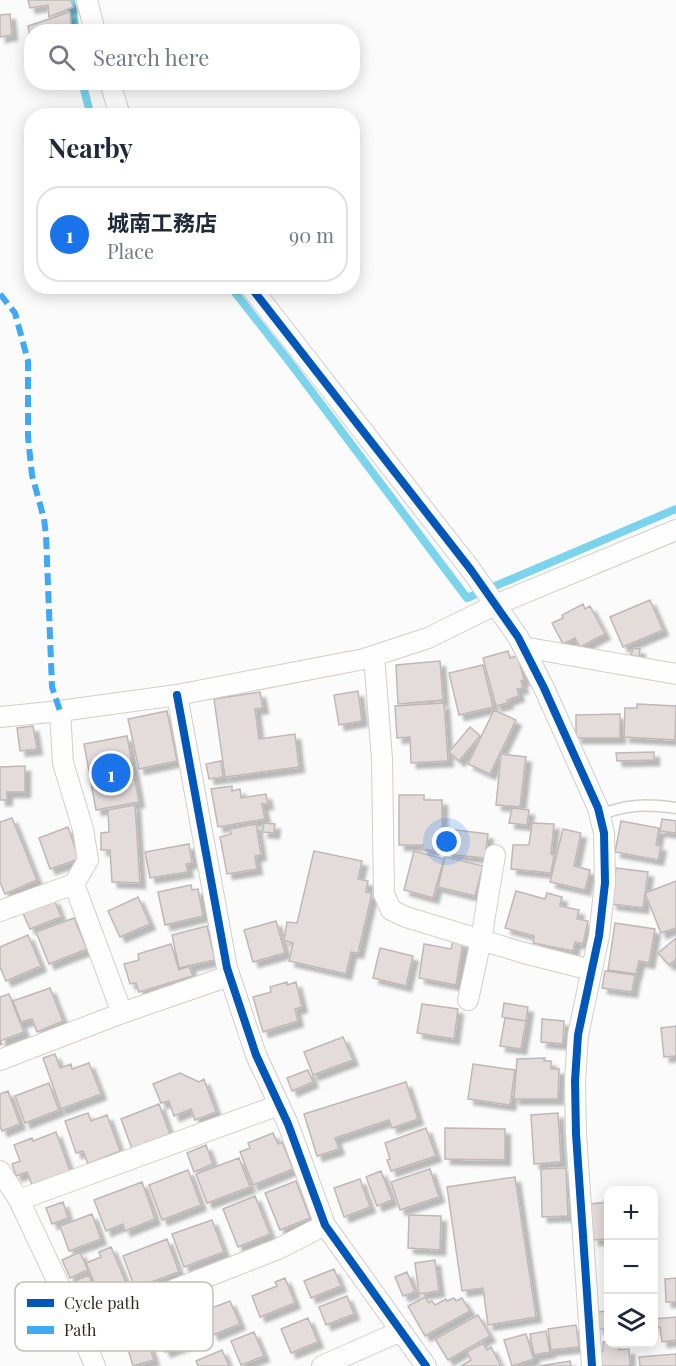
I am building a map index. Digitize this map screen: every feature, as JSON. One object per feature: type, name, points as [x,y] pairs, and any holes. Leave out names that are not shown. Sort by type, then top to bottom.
[{"type":"street","points":[[87,0],[93,24]]},
{"type":"street","points":[[112,90],[118,108]]},
{"type":"street","points":[[256,294],[471,570],[523,647],[583,771],[599,814],[604,833],[605,883],[599,936],[578,1035],[575,1102],[592,1366]]},
{"type":"street","points":[[0,717],[177,695],[374,656],[428,638],[495,605],[676,530]]},
{"type":"street","points":[[523,647],[676,674]]},
{"type":"street","points":[[374,656],[382,759],[384,894],[391,910],[406,917],[481,940],[591,970]]},
{"type":"street","points":[[177,695],[229,976],[256,1055],[279,1105],[325,1225],[426,1366]]},
{"type":"street","points":[[0,911],[74,884],[88,860],[83,829],[63,764],[60,711]]},
{"type":"street","points":[[468,1000],[495,855]]},
{"type":"street","points":[[74,884],[122,1013]]},
{"type":"street","points":[[0,1060],[122,1013],[229,976]]},
{"type":"street","points":[[19,1200],[279,1105]]},
{"type":"street","points":[[0,1172],[19,1200],[58,1282]]},
{"type":"street","points":[[194,1282],[278,1249],[325,1225]]},
{"type":"street","points":[[321,1366],[401,1331]]},
{"type":"street","points":[[89,1351],[95,1366]]},
{"type":"lane","points":[[599,814],[625,806],[652,805],[676,808]]},
{"type":"building","points":[[28,0],[71,0],[73,7],[49,17],[48,5],[30,8]]},
{"type":"building","points":[[70,12],[71,24],[34,24]]},
{"type":"building","points":[[10,14],[12,35],[0,37],[0,15]]},
{"type":"building","points":[[650,600],[663,630],[623,647],[610,617]]},
{"type":"building","points":[[583,604],[585,609],[590,606],[605,634],[580,647],[575,638],[563,644],[552,623]]},
{"type":"building","points":[[633,648],[640,649],[639,657],[631,655]]},
{"type":"building","points":[[508,651],[510,658],[518,656],[524,680],[521,681],[523,688],[517,689],[519,696],[507,700],[508,703],[496,706],[483,658]]},
{"type":"building","points":[[440,661],[443,700],[398,704],[396,665]]},
{"type":"building","points":[[483,665],[493,707],[459,715],[449,673]]},
{"type":"building","points":[[358,691],[362,721],[339,725],[334,695]]},
{"type":"building","points":[[260,692],[263,708],[255,709],[259,739],[295,734],[299,767],[225,777],[214,699]]},
{"type":"building","points":[[444,703],[448,761],[411,763],[410,737],[397,738],[395,706]]},
{"type":"building","points":[[637,704],[676,706],[675,740],[624,737],[625,708],[637,708]]},
{"type":"building","points":[[494,710],[516,720],[490,774],[468,764]]},
{"type":"building","points":[[167,711],[177,761],[139,769],[128,719]]},
{"type":"building","points":[[620,714],[620,738],[576,738],[576,715]]},
{"type":"building","points":[[33,726],[37,749],[20,751],[17,728]]},
{"type":"building","points":[[470,727],[480,736],[459,761],[449,752]]},
{"type":"building","points":[[127,736],[139,802],[96,810],[84,744]]},
{"type":"building","points":[[654,752],[654,760],[617,761],[616,753]]},
{"type":"building","points":[[501,754],[526,757],[520,807],[496,805]]},
{"type":"building","points":[[221,761],[223,777],[209,779],[206,764]]},
{"type":"building","points":[[25,766],[25,792],[7,792],[7,800],[0,800],[0,767]]},
{"type":"building","points":[[232,786],[232,791],[240,789],[241,798],[266,794],[268,804],[262,804],[265,819],[218,827],[211,789]]},
{"type":"building","points":[[399,795],[424,795],[424,800],[442,800],[442,845],[434,845],[433,850],[423,850],[423,845],[399,845]]},
{"type":"building","points":[[135,805],[140,883],[112,882],[110,850],[101,850],[101,833],[109,832],[108,810]]},
{"type":"building","points":[[512,808],[529,810],[527,825],[509,823]]},
{"type":"building","points":[[12,818],[37,880],[5,894],[0,882],[0,822]]},
{"type":"building","points":[[662,819],[676,821],[676,833],[660,831]]},
{"type":"building","points":[[621,821],[659,828],[656,845],[661,846],[658,860],[615,852]]},
{"type":"building","points":[[264,823],[275,824],[274,833],[262,832]]},
{"type":"building","points":[[532,823],[554,824],[551,854],[554,855],[551,873],[511,869],[513,845],[529,845]]},
{"type":"building","points":[[256,824],[261,855],[255,856],[257,869],[227,874],[220,837],[231,834],[230,829]]},
{"type":"building","points":[[68,827],[79,859],[50,869],[39,838]]},
{"type":"building","points":[[448,829],[488,834],[485,858],[445,854]]},
{"type":"building","points":[[563,829],[581,833],[574,866],[590,870],[585,890],[550,882]]},
{"type":"building","points":[[189,844],[192,863],[186,864],[188,872],[150,878],[145,852]]},
{"type":"building","points":[[314,851],[362,861],[358,879],[368,881],[366,892],[372,893],[358,953],[351,952],[346,974],[289,961],[293,943],[284,940],[287,922],[297,923]]},
{"type":"building","points":[[414,851],[444,859],[433,898],[404,890]]},
{"type":"building","points":[[445,857],[483,866],[475,896],[438,887]]},
{"type":"building","points":[[616,868],[648,872],[643,908],[611,904]]},
{"type":"building","points":[[676,881],[676,928],[661,933],[645,893]]},
{"type":"building","points":[[191,885],[192,890],[198,889],[203,916],[165,925],[158,892]]},
{"type":"building","points":[[516,891],[545,899],[547,893],[562,897],[560,906],[579,910],[577,919],[588,921],[583,944],[575,942],[573,951],[533,943],[534,936],[505,928]]},
{"type":"building","points":[[138,897],[150,924],[120,937],[108,911]]},
{"type":"building","points":[[54,899],[61,917],[30,929],[22,911]]},
{"type":"building","points":[[74,918],[87,949],[49,964],[36,932]]},
{"type":"building","points":[[276,921],[285,953],[253,962],[244,930]]},
{"type":"building","points":[[615,923],[655,929],[649,963],[639,961],[636,974],[608,970]]},
{"type":"building","points":[[207,926],[215,960],[179,968],[172,935]]},
{"type":"building","points":[[28,935],[41,966],[6,981],[0,967],[0,947]]},
{"type":"building","points":[[676,938],[676,959],[669,965],[658,953]]},
{"type":"building","points":[[453,941],[463,942],[456,985],[419,978],[424,944],[451,949]]},
{"type":"building","points":[[171,944],[179,970],[189,966],[193,976],[139,992],[136,983],[130,984],[124,964],[139,960],[138,954]]},
{"type":"building","points":[[380,948],[413,956],[406,986],[373,978]]},
{"type":"building","points":[[605,971],[635,975],[632,992],[602,988]]},
{"type":"building","points":[[287,982],[287,985],[296,982],[302,1007],[295,1009],[298,1021],[263,1032],[253,997],[271,992],[270,987]]},
{"type":"building","points":[[50,988],[63,1021],[37,1032],[32,1019],[21,1022],[13,1001]]},
{"type":"building","points":[[9,994],[24,1032],[0,1041],[0,997]]},
{"type":"building","points":[[504,1003],[528,1007],[526,1021],[502,1017]]},
{"type":"building","points":[[422,1004],[458,1009],[454,1039],[417,1033]]},
{"type":"building","points":[[505,1018],[526,1021],[521,1049],[500,1046]]},
{"type":"building","points":[[542,1019],[564,1021],[563,1044],[541,1042]]},
{"type":"building","points":[[676,1026],[676,1056],[664,1057],[661,1028]]},
{"type":"building","points":[[343,1037],[353,1060],[313,1075],[304,1052]]},
{"type":"building","points":[[55,1054],[60,1068],[71,1064],[72,1069],[89,1063],[101,1094],[61,1109],[43,1058]]},
{"type":"building","points":[[545,1058],[544,1061],[551,1061],[551,1069],[559,1069],[558,1099],[514,1099],[517,1059]]},
{"type":"building","points":[[473,1064],[515,1070],[510,1105],[468,1099]]},
{"type":"building","points":[[308,1070],[313,1082],[292,1091],[287,1078]]},
{"type":"building","points":[[180,1073],[199,1082],[204,1079],[216,1112],[195,1120],[191,1109],[174,1116],[169,1101],[161,1103],[153,1084]]},
{"type":"building","points":[[406,1082],[418,1119],[392,1128],[389,1120],[335,1138],[339,1149],[317,1156],[304,1114]]},
{"type":"building","points":[[49,1083],[59,1110],[25,1123],[15,1096]]},
{"type":"building","points":[[8,1091],[20,1124],[2,1131],[0,1094]]},
{"type":"building","points":[[159,1104],[170,1134],[132,1149],[121,1119]]},
{"type":"building","points":[[88,1113],[91,1121],[107,1115],[120,1151],[88,1164],[83,1151],[76,1153],[65,1121]]},
{"type":"building","points":[[558,1113],[561,1162],[534,1164],[531,1115]]},
{"type":"building","points":[[426,1128],[436,1156],[391,1171],[385,1143]]},
{"type":"building","points":[[445,1128],[505,1129],[505,1160],[445,1159]]},
{"type":"building","points":[[56,1132],[70,1171],[32,1185],[27,1172],[16,1176],[12,1164],[20,1161],[14,1145]]},
{"type":"building","points":[[273,1133],[278,1144],[282,1142],[293,1169],[253,1185],[240,1152],[250,1148],[248,1143]]},
{"type":"building","points":[[206,1145],[213,1164],[194,1172],[187,1153]]},
{"type":"building","points":[[239,1158],[250,1187],[207,1203],[196,1174]]},
{"type":"building","points":[[566,1168],[568,1216],[542,1217],[541,1169]]},
{"type":"building","points":[[430,1169],[439,1197],[400,1210],[391,1182]]},
{"type":"building","points":[[188,1170],[201,1205],[162,1220],[149,1185]]},
{"type":"building","points":[[381,1171],[392,1200],[377,1206],[366,1177]]},
{"type":"building","points":[[515,1177],[536,1317],[488,1325],[483,1288],[462,1291],[447,1187]]},
{"type":"building","points":[[360,1179],[370,1207],[344,1217],[334,1188]]},
{"type":"building","points":[[296,1181],[310,1218],[280,1230],[265,1193]]},
{"type":"building","points":[[142,1182],[155,1219],[125,1231],[123,1224],[106,1231],[94,1200]]},
{"type":"building","points":[[255,1196],[270,1234],[238,1247],[223,1209]]},
{"type":"building","points":[[63,1202],[68,1218],[52,1224],[46,1208]]},
{"type":"building","points":[[604,1202],[604,1239],[593,1240],[590,1204]]},
{"type":"building","points":[[92,1214],[101,1239],[69,1251],[60,1226]]},
{"type":"building","points":[[409,1215],[441,1216],[440,1250],[408,1248]]},
{"type":"building","points":[[212,1220],[224,1252],[184,1267],[172,1234]]},
{"type":"building","points":[[167,1239],[179,1272],[152,1282],[133,1282],[123,1256]]},
{"type":"building","points":[[111,1247],[126,1282],[94,1282],[86,1263],[101,1257],[99,1252]]},
{"type":"building","points":[[80,1252],[88,1270],[70,1278],[62,1260]]},
{"type":"building","points":[[435,1260],[439,1291],[419,1294],[415,1263]]},
{"type":"building","points":[[334,1269],[341,1286],[311,1298],[304,1281]]},
{"type":"building","points":[[407,1272],[415,1292],[403,1296],[395,1277]]},
{"type":"building","points":[[89,1275],[92,1282],[78,1282],[77,1280]]},
{"type":"building","points":[[285,1278],[295,1303],[260,1317],[252,1296],[277,1286],[275,1282]]},
{"type":"building","points":[[676,1278],[676,1302],[666,1302],[665,1279]]},
{"type":"building","points":[[347,1296],[354,1314],[326,1325],[319,1307]]},
{"type":"building","points":[[425,1297],[429,1303],[432,1301],[435,1305],[446,1299],[447,1301],[454,1298],[456,1301],[462,1298],[470,1311],[425,1336],[408,1306]]},
{"type":"building","points":[[230,1301],[240,1324],[213,1335],[213,1308]]},
{"type":"building","points":[[604,1311],[604,1329],[598,1329],[598,1312]]},
{"type":"building","points":[[478,1315],[490,1336],[448,1360],[435,1339]]},
{"type":"building","points":[[676,1317],[676,1340],[662,1342],[658,1319]]},
{"type":"building","points":[[308,1318],[318,1342],[291,1353],[281,1329]]},
{"type":"building","points":[[576,1325],[579,1347],[551,1350],[548,1329]]},
{"type":"building","points":[[546,1331],[550,1352],[534,1355],[530,1334]]},
{"type":"building","points":[[254,1332],[264,1356],[241,1365],[231,1341]]},
{"type":"building","points":[[526,1334],[534,1359],[512,1366],[504,1340]]},
{"type":"building","points":[[603,1342],[604,1348],[629,1349],[630,1366],[601,1366],[600,1352],[603,1351]]},
{"type":"building","points":[[483,1343],[487,1350],[491,1347],[501,1366],[461,1366],[471,1360],[467,1352]]},
{"type":"building","points":[[222,1350],[229,1366],[198,1366],[196,1361]]},
{"type":"building","points":[[128,1351],[151,1351],[154,1360],[133,1366]]},
{"type":"building","points":[[676,1354],[676,1366],[640,1366],[639,1357]]},
{"type":"building","points":[[570,1361],[571,1366],[539,1366]]},
{"type":"waterway","points":[[71,0],[75,24]]},
{"type":"waterway","points":[[84,90],[89,108]]},
{"type":"waterway","points":[[236,294],[467,598],[676,509]]},
{"type":"marked path","points":[[0,294],[15,313],[28,361],[28,437],[32,475],[46,535],[52,687],[60,711]]},
{"type":"cycle path","points":[[256,294],[471,570],[518,637],[544,688],[598,808],[604,833],[605,883],[599,936],[578,1035],[575,1081],[576,1134],[592,1366]]},
{"type":"cycle path","points":[[177,695],[227,968],[256,1055],[288,1124],[325,1225],[426,1366]]},
{"type":"place","name":"城南工務店","points":[[111,773]]}]
